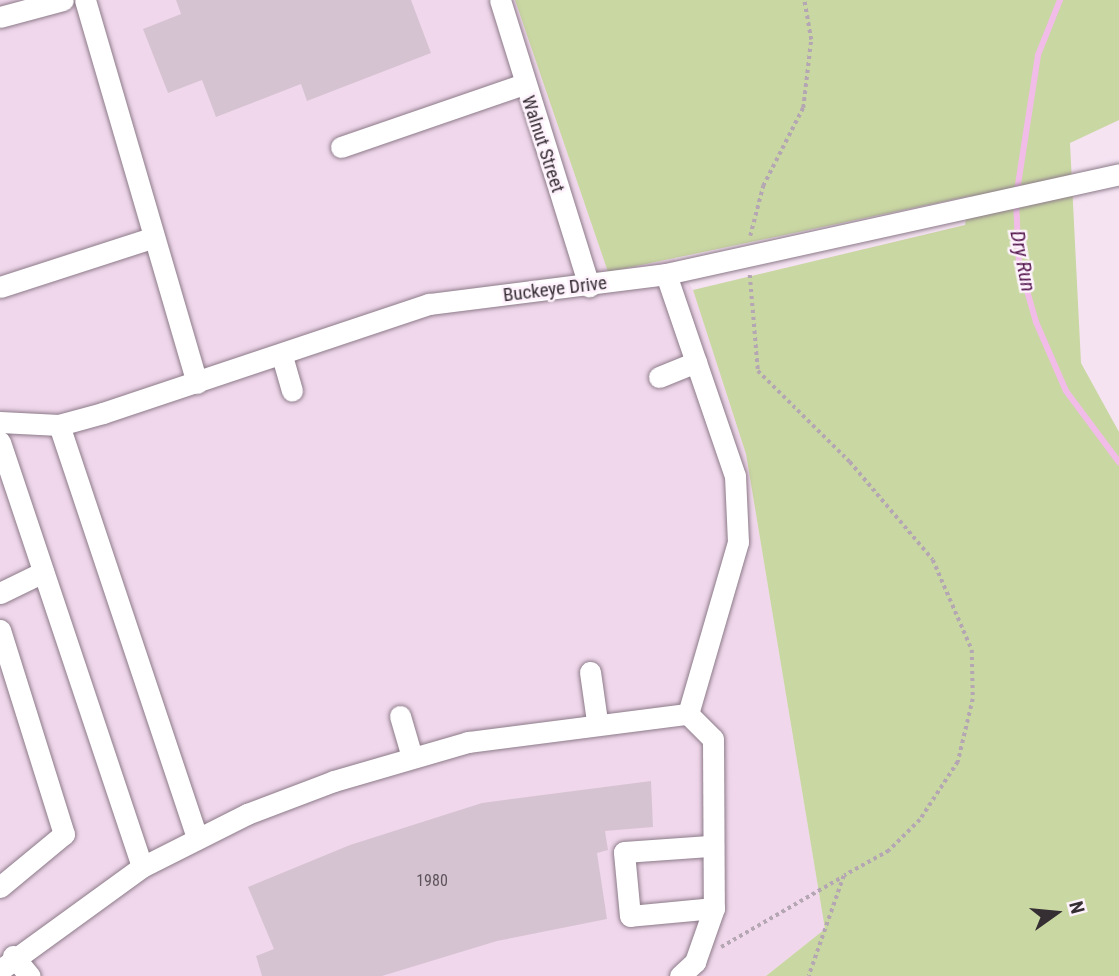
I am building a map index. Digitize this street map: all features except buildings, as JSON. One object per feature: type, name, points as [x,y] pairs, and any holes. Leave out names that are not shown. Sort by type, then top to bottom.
[{"type":"lane","points":[[0,17],[63,0]]},
{"type":"lane","points":[[85,0],[152,238],[197,383]]},
{"type":"lane","name":"Walnut Street","points":[[500,0],[523,84],[589,286]]},
{"type":"lane","points":[[341,147],[523,84]]},
{"type":"lane","name":"Buckeye Drive","points":[[0,422],[60,425],[282,356],[429,304],[589,286],[666,274],[956,213],[1119,174]]},
{"type":"lane","points":[[0,287],[152,238]]},
{"type":"lane","points":[[666,274],[735,475],[738,542],[688,714]]},
{"type":"lane","points":[[282,356],[292,391]]},
{"type":"lane","points":[[659,377],[696,362]]},
{"type":"lane","points":[[60,425],[197,837]]},
{"type":"lane","points":[[0,442],[142,867]]},
{"type":"lane","points":[[0,593],[43,572]]},
{"type":"lane","points":[[0,630],[64,834],[0,887]]},
{"type":"lane","points":[[590,672],[597,721]]},
{"type":"lane","points":[[30,976],[7,963],[142,867],[197,837],[412,757],[597,721],[688,714],[713,739],[709,846],[713,908],[688,969]]},
{"type":"lane","points":[[400,716],[412,757]]},
{"type":"lane","points":[[709,846],[624,852],[630,916],[713,908]]},
{"type":"path","points":[[688,969],[889,851],[941,793],[968,730],[972,650],[933,560],[850,462],[758,370],[749,256],[762,186],[803,108],[811,40],[804,0]]},
{"type":"path","points":[[809,976],[844,876]]},
{"type":"shaded area","points":[[0,0],[515,0],[608,272],[674,258],[693,290],[746,454],[825,929],[766,976],[0,976]]},
{"type":"green space","points":[[515,0],[1119,0],[1119,120],[1070,143],[1081,363],[1119,432],[1119,976],[766,976],[825,929],[746,454],[693,290],[965,225],[970,196],[608,272]]},
{"type":"waterway","name":"Dry Run","points":[[1017,191],[1038,55],[1060,0]]},
{"type":"waterway","name":"Dry Run","points":[[1016,202],[1019,263],[1036,322],[1066,391],[1119,462]]}]
